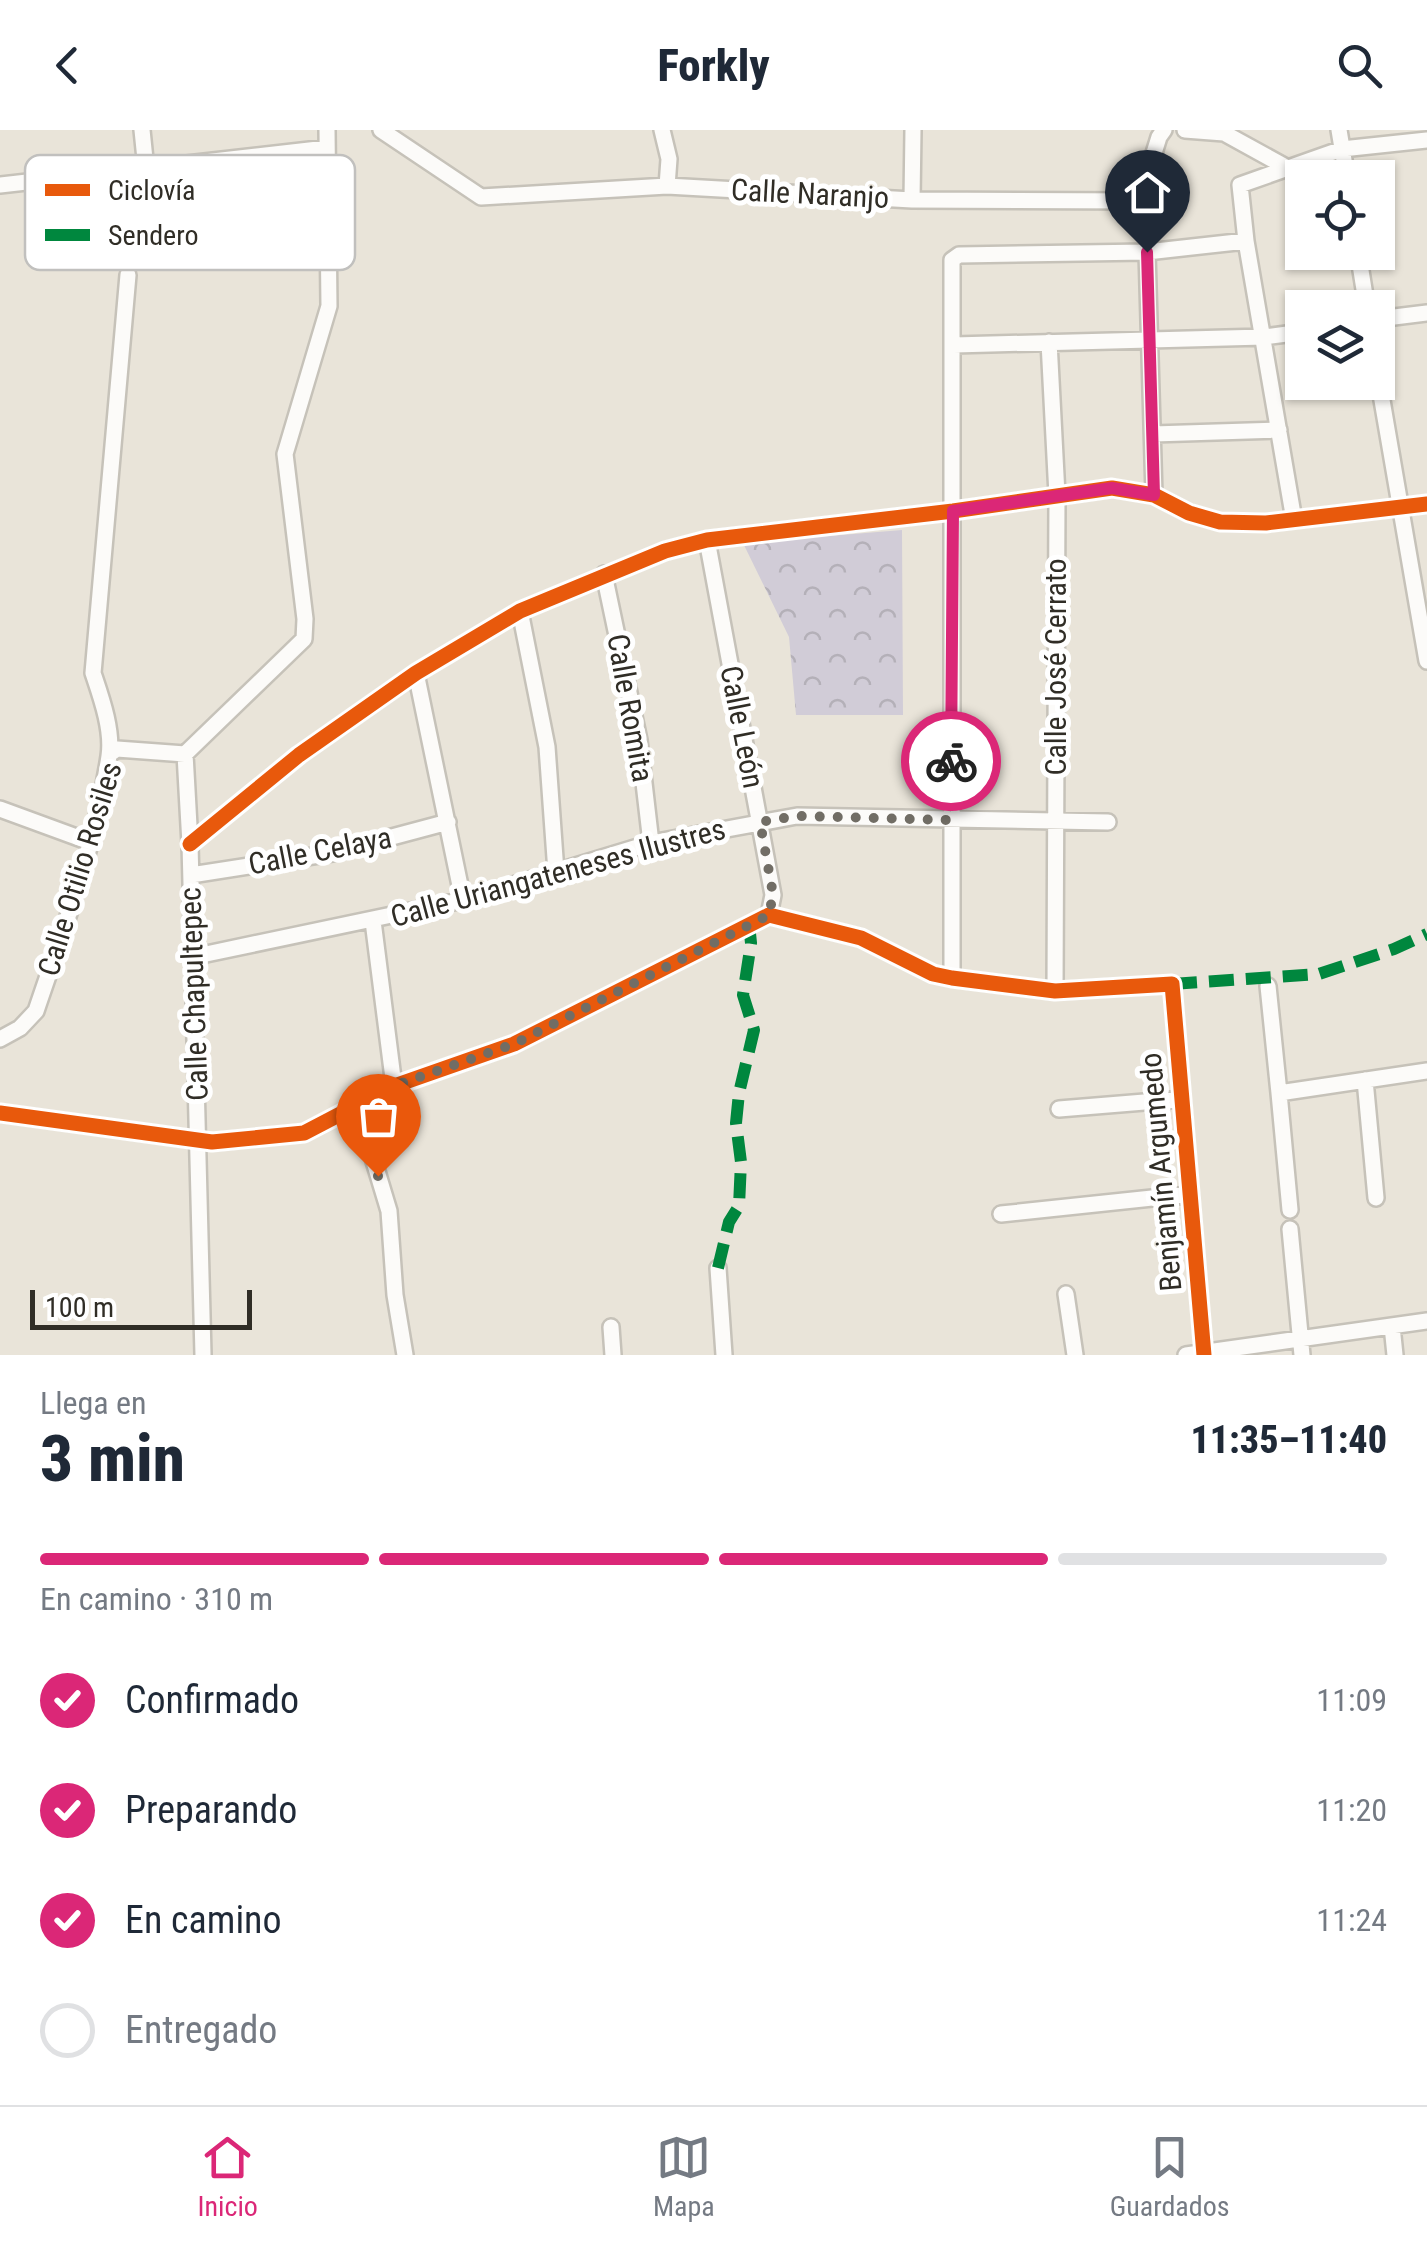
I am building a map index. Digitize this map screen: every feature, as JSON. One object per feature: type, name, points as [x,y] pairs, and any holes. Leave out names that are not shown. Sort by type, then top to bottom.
[{"type":"street","points":[[142,130],[145,155]]},
{"type":"street","points":[[327,130],[327,155]]},
{"type":"street","name":"Calle Naranjo","points":[[381,130],[481,197],[668,186],[912,200],[1139,202],[1164,130]]},
{"type":"street","points":[[662,130],[668,186]]},
{"type":"street","points":[[912,130],[912,200]]},
{"type":"street","points":[[1185,130],[1224,133],[1285,166]]},
{"type":"street","points":[[1339,130],[1344,160]]},
{"type":"street","points":[[1308,160],[1342,149],[1427,140]]},
{"type":"street","points":[[267,155],[327,148]]},
{"type":"street","points":[[1285,167],[1240,184],[1246,241],[1294,520]]},
{"type":"street","points":[[0,186],[25,183]]},
{"type":"street","points":[[952,978],[955,256],[1147,252],[1246,241]]},
{"type":"street","points":[[1147,252],[1154,495]]},
{"type":"street","points":[[185,754],[304,639],[305,619],[285,454],[329,306],[329,270]]},
{"type":"street","points":[[110,754],[94,672],[128,275]]},
{"type":"street","points":[[1395,317],[1427,313]]},
{"type":"street","points":[[954,345],[1285,334]]},
{"type":"street","name":"Calle José Cerrato","points":[[1049,342],[1057,496],[1055,991]]},
{"type":"street","points":[[1382,400],[1427,661]]},
{"type":"street","points":[[1152,434],[1280,430]]},
{"type":"street","points":[[190,844],[300,756],[416,673],[520,610],[604,574],[707,540],[1112,488],[1154,495],[1190,513],[1220,522],[1294,520],[1427,504]]},
{"type":"street","name":"Calle León","points":[[707,540],[773,894],[769,915]]},
{"type":"street","name":"Calle Romita","points":[[604,574],[639,740],[651,843]]},
{"type":"street","points":[[520,610],[547,747],[556,872]]},
{"type":"street","points":[[416,673],[463,900]]},
{"type":"street","name":"Calle Otilio Rosiles","points":[[0,1039],[20,1028],[36,1011],[90,842],[110,754],[117,749],[185,754]]},
{"type":"street","name":"Calle Chapultepec","points":[[185,754],[203,1355]]},
{"type":"street","points":[[0,809],[90,842]]},
{"type":"street","name":"Calle Uriangateneses Ilustres","points":[[192,958],[463,900],[651,843],[797,816],[1108,822]]},
{"type":"street","name":"Calle Celaya","points":[[191,875],[332,853],[448,822]]},
{"type":"street","points":[[0,1113],[198,1141],[304,1132],[394,1086],[514,1044],[769,915],[861,938],[933,974],[1055,991]]},
{"type":"street","points":[[373,921],[394,1086]]},
{"type":"street","name":"Benjamín Argumedo","points":[[1055,991],[1172,984],[1204,1354]]},
{"type":"street","points":[[1268,986],[1290,1210]]},
{"type":"street","points":[[1279,1093],[1427,1071]]},
{"type":"street","points":[[1365,1080],[1376,1198]]},
{"type":"street","points":[[1059,1109],[1182,1099]]},
{"type":"street","points":[[356,1106],[389,1211],[395,1294],[405,1355]]},
{"type":"street","points":[[1001,1214],[1190,1194]]},
{"type":"street","points":[[1290,1228],[1300,1347]]},
{"type":"street","points":[[718,1268],[724,1355]]},
{"type":"street","points":[[1066,1294],[1075,1355]]},
{"type":"street","points":[[1186,1355],[1300,1347],[1427,1321]]},
{"type":"street","points":[[611,1326],[613,1355]]},
{"type":"street","points":[[1392,1326],[1395,1355]]},
{"type":"green space","points":[[902,530],[903,715],[796,715],[789,637],[743,543]]},
{"type":"marked path","points":[[718,1268],[729,1222],[739,1206],[741,1162],[736,1123],[754,1030],[743,995],[751,943],[749,924]]},
{"type":"marked path","points":[[1172,984],[1319,974],[1427,934]]},
{"type":"cycle path","points":[[190,844],[299,755],[416,673],[520,611],[665,551],[707,540],[1112,488],[1154,495],[1189,513],[1220,522],[1266,523],[1427,504]]},
{"type":"cycle path","points":[[0,1113],[212,1142],[304,1133],[394,1086],[514,1044],[769,915],[861,938],[933,974],[952,978],[1055,991],[1172,984],[1204,1355]]},
{"type":"way so far","points":[[378,1176],[356,1106],[394,1086],[514,1044],[769,915],[773,894],[760,822],[797,816],[950,820],[951,761]]},
{"type":"route","points":[[951,761],[953,511],[1112,488],[1154,495],[1147,252]]}]
